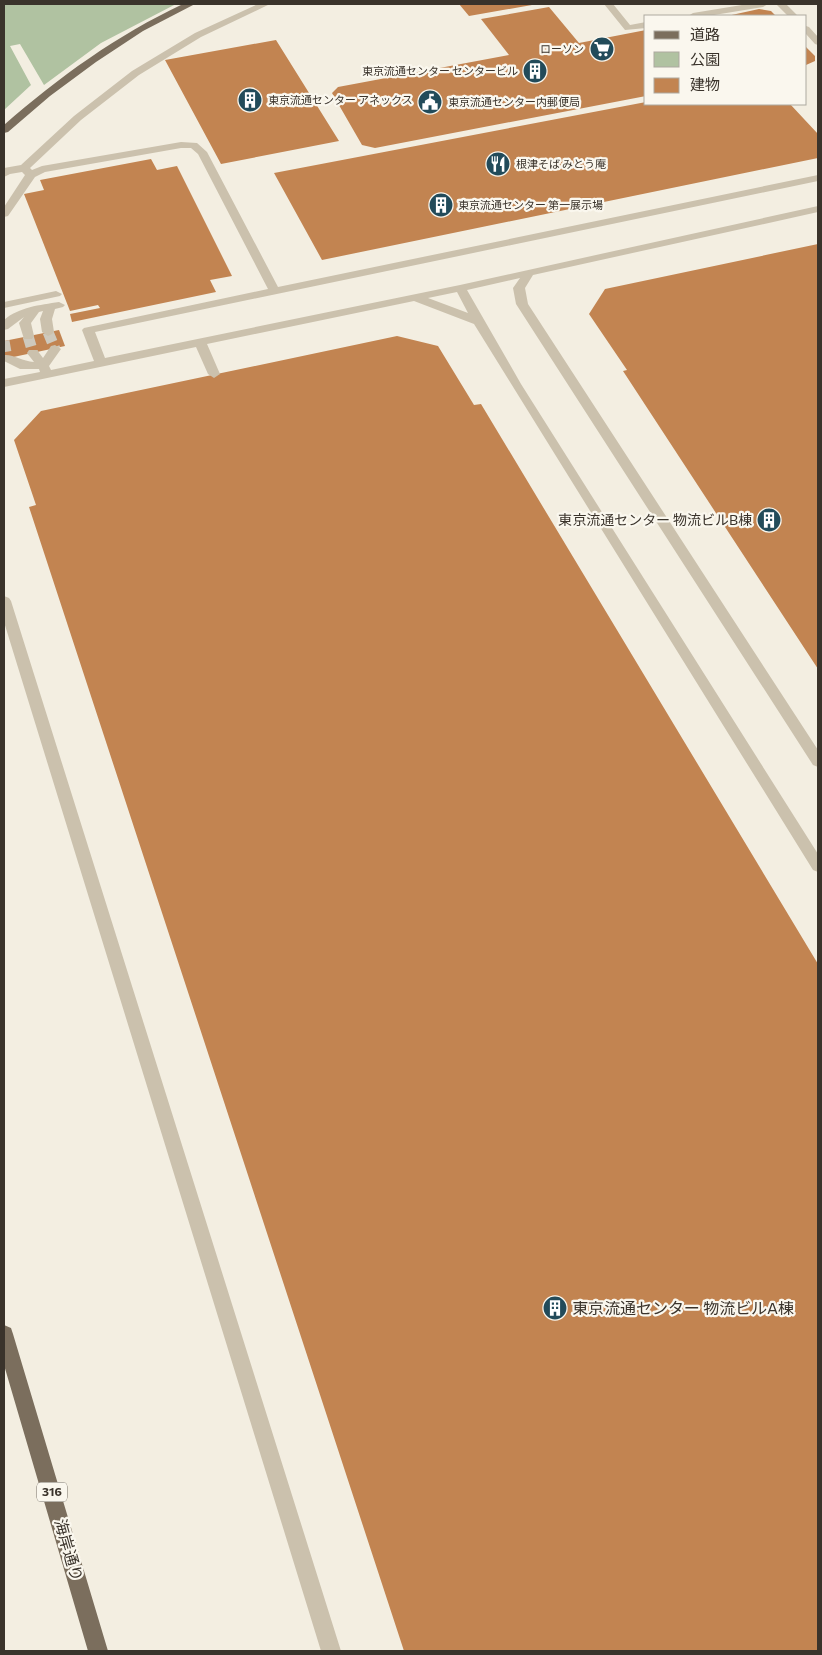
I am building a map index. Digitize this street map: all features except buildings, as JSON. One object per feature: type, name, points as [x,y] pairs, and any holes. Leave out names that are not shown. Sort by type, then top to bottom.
[{"type":"main road","points":[[4,130],[42,97],[89,63],[134,34],[190,4]]},
{"type":"main road","name":"海岸通り","points":[[4,1334],[98,1651]]},
{"type":"lane","points":[[4,214],[28,172],[52,139],[102,98],[165,53],[233,16],[265,4]]},
{"type":"lane","points":[[608,4],[628,28],[644,25]]},
{"type":"lane","points":[[699,15],[763,4]]},
{"type":"lane","points":[[781,4],[792,15]]},
{"type":"lane","points":[[807,30],[818,42]]},
{"type":"lane","points":[[4,174],[6,171],[28,172],[181,145],[193,146],[202,152],[275,292]]},
{"type":"lane","points":[[101,363],[88,330],[818,178]]},
{"type":"lane","points":[[4,383],[45,370],[101,363],[460,288],[818,209]]},
{"type":"lane","points":[[528,273],[519,288],[522,304],[818,761]]},
{"type":"lane","points":[[460,288],[478,322],[818,866]]},
{"type":"lane","points":[[414,297],[478,322]]},
{"type":"lane","points":[[4,305],[55,302]]},
{"type":"lane","points":[[4,328],[8,321],[55,302]]},
{"type":"lane","points":[[48,332],[46,319],[55,302]]},
{"type":"lane","points":[[28,336],[25,323],[34,311]]},
{"type":"lane","points":[[200,342],[214,374]]},
{"type":"lane","points":[[45,370],[55,349]]},
{"type":"lane","points":[[33,353],[45,370]]},
{"type":"lane","points":[[7,358],[20,365],[45,370]]},
{"type":"lane","points":[[4,601],[331,1651]]},
{"type":"green space","points":[[4,4],[176,4],[101,43],[44,85],[20,44],[10,46],[31,85],[4,110]]},
{"type":"tunnel","points":[[48,332],[55,349]]},
{"type":"tunnel","points":[[28,336],[33,353]]},
{"type":"tunnel","points":[[4,341],[7,358]]},
{"type":"place","name":"ローソン","points":[[602,49]]},
{"type":"place","name":"東京流通センター センタービル","points":[[535,71]]},
{"type":"place","name":"東京流通センター アネックス","points":[[250,100]]},
{"type":"place","name":"東京流通センター内郵便局","points":[[430,102]]},
{"type":"place","name":"根津そば みとう庵","points":[[498,164]]},
{"type":"place","name":"東京流通センター 第一展示場","points":[[441,205]]},
{"type":"place","name":"東京流通センター 物流ビルB棟","points":[[769,520]]},
{"type":"place","name":"東京流通センター 物流ビルA棟","points":[[555,1308]]}]
